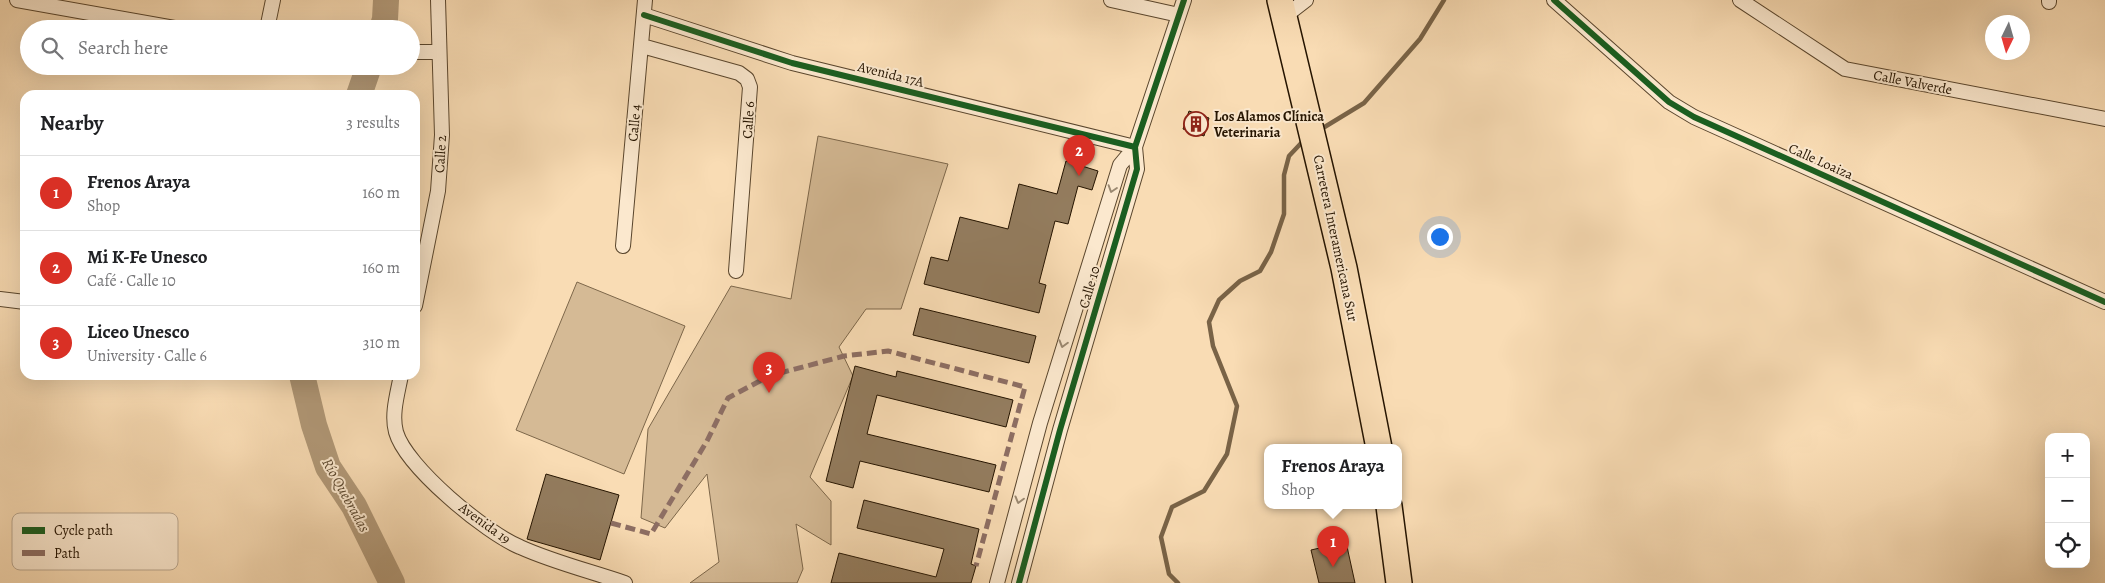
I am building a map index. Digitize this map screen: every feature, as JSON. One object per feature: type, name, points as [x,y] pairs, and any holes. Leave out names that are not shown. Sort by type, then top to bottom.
[{"type":"highway","name":"Carretera Interamericana Sur","points":[[1282,8],[1344,268],[1378,444]]},
{"type":"highway","points":[[1389,509],[1399,583]]},
{"type":"street","points":[[17,0],[129,20]]},
{"type":"street","points":[[270,20],[273,0]]},
{"type":"street","name":"Calle 2","points":[[420,281],[438,191],[442,135],[438,0]]},
{"type":"street","name":"Calle 4","points":[[623,246],[645,0]]},
{"type":"street","points":[[1110,0],[1179,15]]},
{"type":"street","name":"Calle 10","points":[[997,583],[1040,424],[1085,274],[1120,165],[1135,147],[1184,0]]},
{"type":"street","points":[[1282,8],[1306,0]]},
{"type":"street","name":"Calle Loaiza","points":[[1554,0],[1669,102],[1694,117],[2105,302]]},
{"type":"street","name":"Calle Valverde","points":[[1740,0],[1846,69],[2105,119]]},
{"type":"street","name":"Avenida 17A","points":[[644,15],[792,63],[1135,147]]},
{"type":"street","name":"Calle 6","points":[[642,46],[739,73],[747,79],[750,87],[736,271]]},
{"type":"street","points":[[420,52],[439,52]]},
{"type":"street","name":"Calle 10","points":[[1019,583],[1060,430],[1137,169],[1135,147]]},
{"type":"street","points":[[0,299],[20,301]]},
{"type":"street","name":"Avenida 19","points":[[400,380],[395,407],[396,431],[405,451],[431,481],[499,536],[520,548],[625,583]]},
{"type":"shaded area","points":[[818,136],[948,164],[901,309],[866,309],[839,347],[853,376],[810,477],[831,501],[831,545],[796,524],[803,569],[797,583],[690,583],[719,562],[707,474],[665,528],[641,518],[648,429],[731,286],[791,299]]},
{"type":"shaded area","points":[[577,282],[685,326],[624,474],[516,430]]},
{"type":"building","name":"Los Alamos Clínica Veterinaria","points":[[1189,111],[1209,118],[1204,136],[1183,129]]},
{"type":"building","points":[[1066,161],[1098,171],[1092,190],[1078,186],[1068,224],[1055,221],[1039,283],[1046,285],[1039,313],[924,284],[931,257],[948,261],[960,217],[1008,229],[1019,184],[1057,194]]},
{"type":"building","points":[[920,308],[1036,336],[1029,363],[913,335]]},
{"type":"building","points":[[855,366],[896,377],[897,371],[1013,400],[1006,427],[877,395],[867,434],[996,465],[989,492],[860,461],[853,488],[826,481]]},
{"type":"building","points":[[546,474],[619,495],[600,560],[527,539]]},
{"type":"building","points":[[864,500],[979,529],[971,564],[976,566],[971,583],[831,583],[839,553],[936,577],[944,549],[857,528]]},
{"type":"building","points":[[1346,542],[1355,583],[1319,583],[1311,550]]},
{"type":"waterway","name":"Río Quebradas","points":[[385,20],[386,0]]},
{"type":"waterway","points":[[1318,131],[1364,103],[1420,39],[1444,0]]},
{"type":"waterway","name":"Río Quebradas","points":[[361,90],[366,75]]},
{"type":"waterway","points":[[1178,583],[1169,574],[1161,537],[1172,507],[1204,491],[1227,454],[1237,406],[1213,346],[1209,322],[1219,300],[1240,281],[1260,271],[1271,252],[1284,214],[1284,175],[1289,156],[1305,139]]},
{"type":"waterway","name":"Río Quebradas","points":[[303,380],[314,425],[328,467],[354,506],[392,583]]},
{"type":"marked path","points":[[611,523],[651,534],[707,441],[728,398],[769,376],[844,356],[888,351],[1025,387],[976,566]]},
{"type":"cycle path","points":[[1019,583],[1060,430],[1137,169],[1135,147],[1184,0]]},
{"type":"cycle path","points":[[1554,0],[1669,102],[1694,117],[2105,302]]},
{"type":"cycle path","points":[[644,15],[792,63],[1135,147]]},
{"type":"place","name":"Los Alamos Clínica Veterinaria","points":[[1196,124]]},
{"type":"place","name":"Mi K-Fe Unesco","points":[[1079,176]]},
{"type":"place","name":"Liceo Unesco","points":[[769,393]]},
{"type":"place","name":"Frenos Araya","points":[[1333,567]]}]
